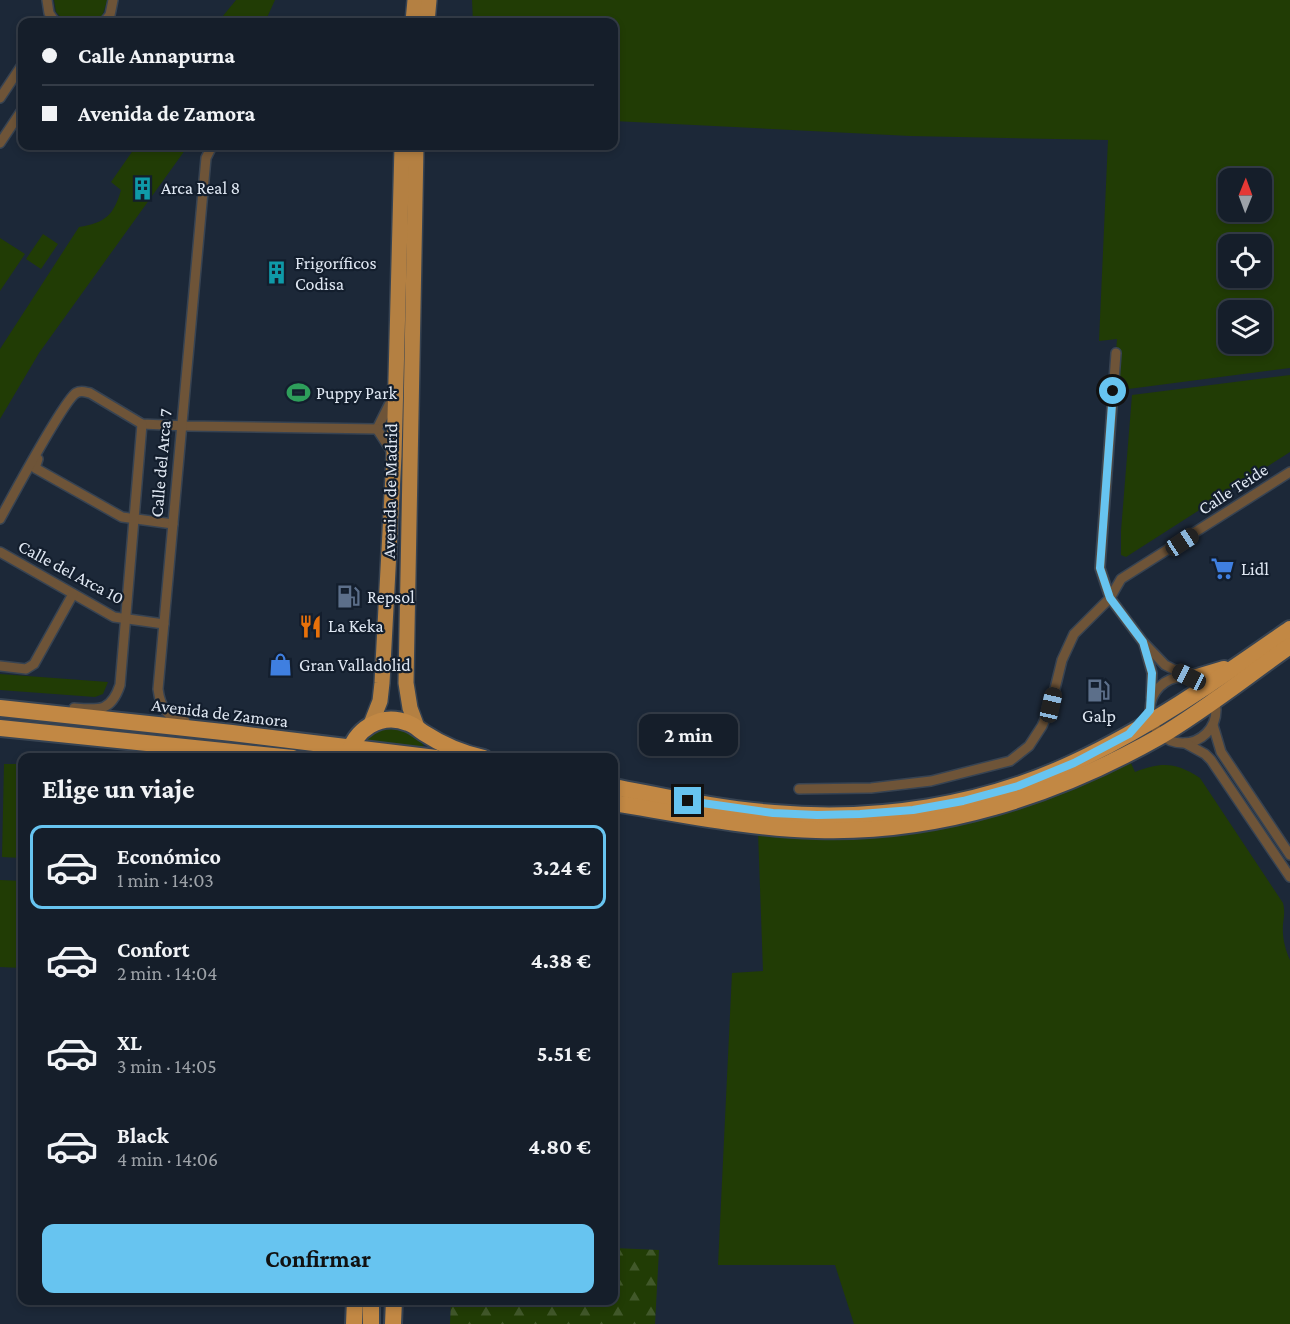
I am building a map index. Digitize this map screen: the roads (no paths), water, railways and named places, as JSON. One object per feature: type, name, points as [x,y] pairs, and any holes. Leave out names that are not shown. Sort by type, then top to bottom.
[{"type":"highway","points":[[618,804],[776,828],[859,830],[915,825],[968,815],[1022,800],[1129,753],[1162,726],[1240,672],[1290,629]]},
{"type":"highway","points":[[1206,696],[1240,672],[1290,646]]},
{"type":"highway","name":"Avenida de Zamora","points":[[0,708],[232,733],[349,753]]},
{"type":"highway","points":[[349,753],[357,735],[371,724],[392,719],[409,723],[466,753]]},
{"type":"highway","points":[[618,788],[688,801],[773,813],[860,814],[913,810],[963,801],[1018,786],[1074,763],[1129,734],[1162,726]]},
{"type":"highway","name":"Avenida de Zamora","points":[[0,728],[244,753]]},
{"type":"highway","points":[[420,730],[431,743],[434,753]]},
{"type":"highway","points":[[354,1324],[355,1305]]},
{"type":"highway","points":[[370,1324],[371,1305]]},
{"type":"highway","points":[[393,1324],[394,1305]]},
{"type":"main road","points":[[413,18],[415,0]]},
{"type":"main road","points":[[427,18],[429,0]]},
{"type":"main road","name":"Avenida de Madrid","points":[[371,724],[380,700],[382,683],[394,456],[402,150]]},
{"type":"main road","name":"Avenida de Madrid","points":[[416,150],[406,683],[410,708],[420,730]]},
{"type":"street","points":[[47,0],[52,18]]},
{"type":"street","points":[[110,18],[113,0]]},
{"type":"street","points":[[0,98],[18,71]]},
{"type":"street","points":[[0,143],[18,116]]},
{"type":"street","name":"Calle del Arca 7","points":[[210,150],[206,158],[158,689],[159,700],[167,714],[177,720],[232,733]]},
{"type":"street","points":[[1116,353],[1100,568],[1110,598],[1143,642],[1165,665],[1206,696],[1221,752],[1290,855]]},
{"type":"street","points":[[0,519],[74,393],[81,391],[90,393],[142,424],[377,429],[396,391]]},
{"type":"street","name":"Calle del Arca 7","points":[[0,702],[99,710],[116,697],[120,685],[142,424]]},
{"type":"street","name":"Avenida de Madrid","points":[[377,429],[394,456]]},
{"type":"street","points":[[41,448],[35,468],[122,517],[172,524]]},
{"type":"street","name":"Calle Teide","points":[[799,789],[871,788],[931,781],[1010,761],[1029,746],[1042,726],[1051,705],[1062,660],[1074,634],[1110,598],[1121,579],[1290,472]]},
{"type":"street","name":"Calle del Arca 10","points":[[0,552],[114,617],[164,624]]},
{"type":"street","points":[[0,666],[26,669],[34,664],[73,594]]},
{"type":"street","points":[[1143,642],[1152,673],[1162,726]]},
{"type":"street","points":[[1206,696],[1171,679],[1164,682],[1153,695],[1162,726],[1211,760],[1290,877]]},
{"type":"street","points":[[1162,726],[1202,738],[1206,696]]},
{"type":"place","name":"Arca Real 8","points":[[143,188]]},
{"type":"place","name":"Frigoríficos Codisa","points":[[277,273]]},
{"type":"place","name":"Puppy Park","points":[[298,393]]},
{"type":"place","name":"Lidl","points":[[1223,569]]},
{"type":"place","name":"Repsol","points":[[349,597]]},
{"type":"place","name":"La Keka","points":[[310,626]]},
{"type":"place","name":"Gran Valladolid","points":[[281,665]]},
{"type":"place","name":"Galp","points":[[1099,690]]}]
